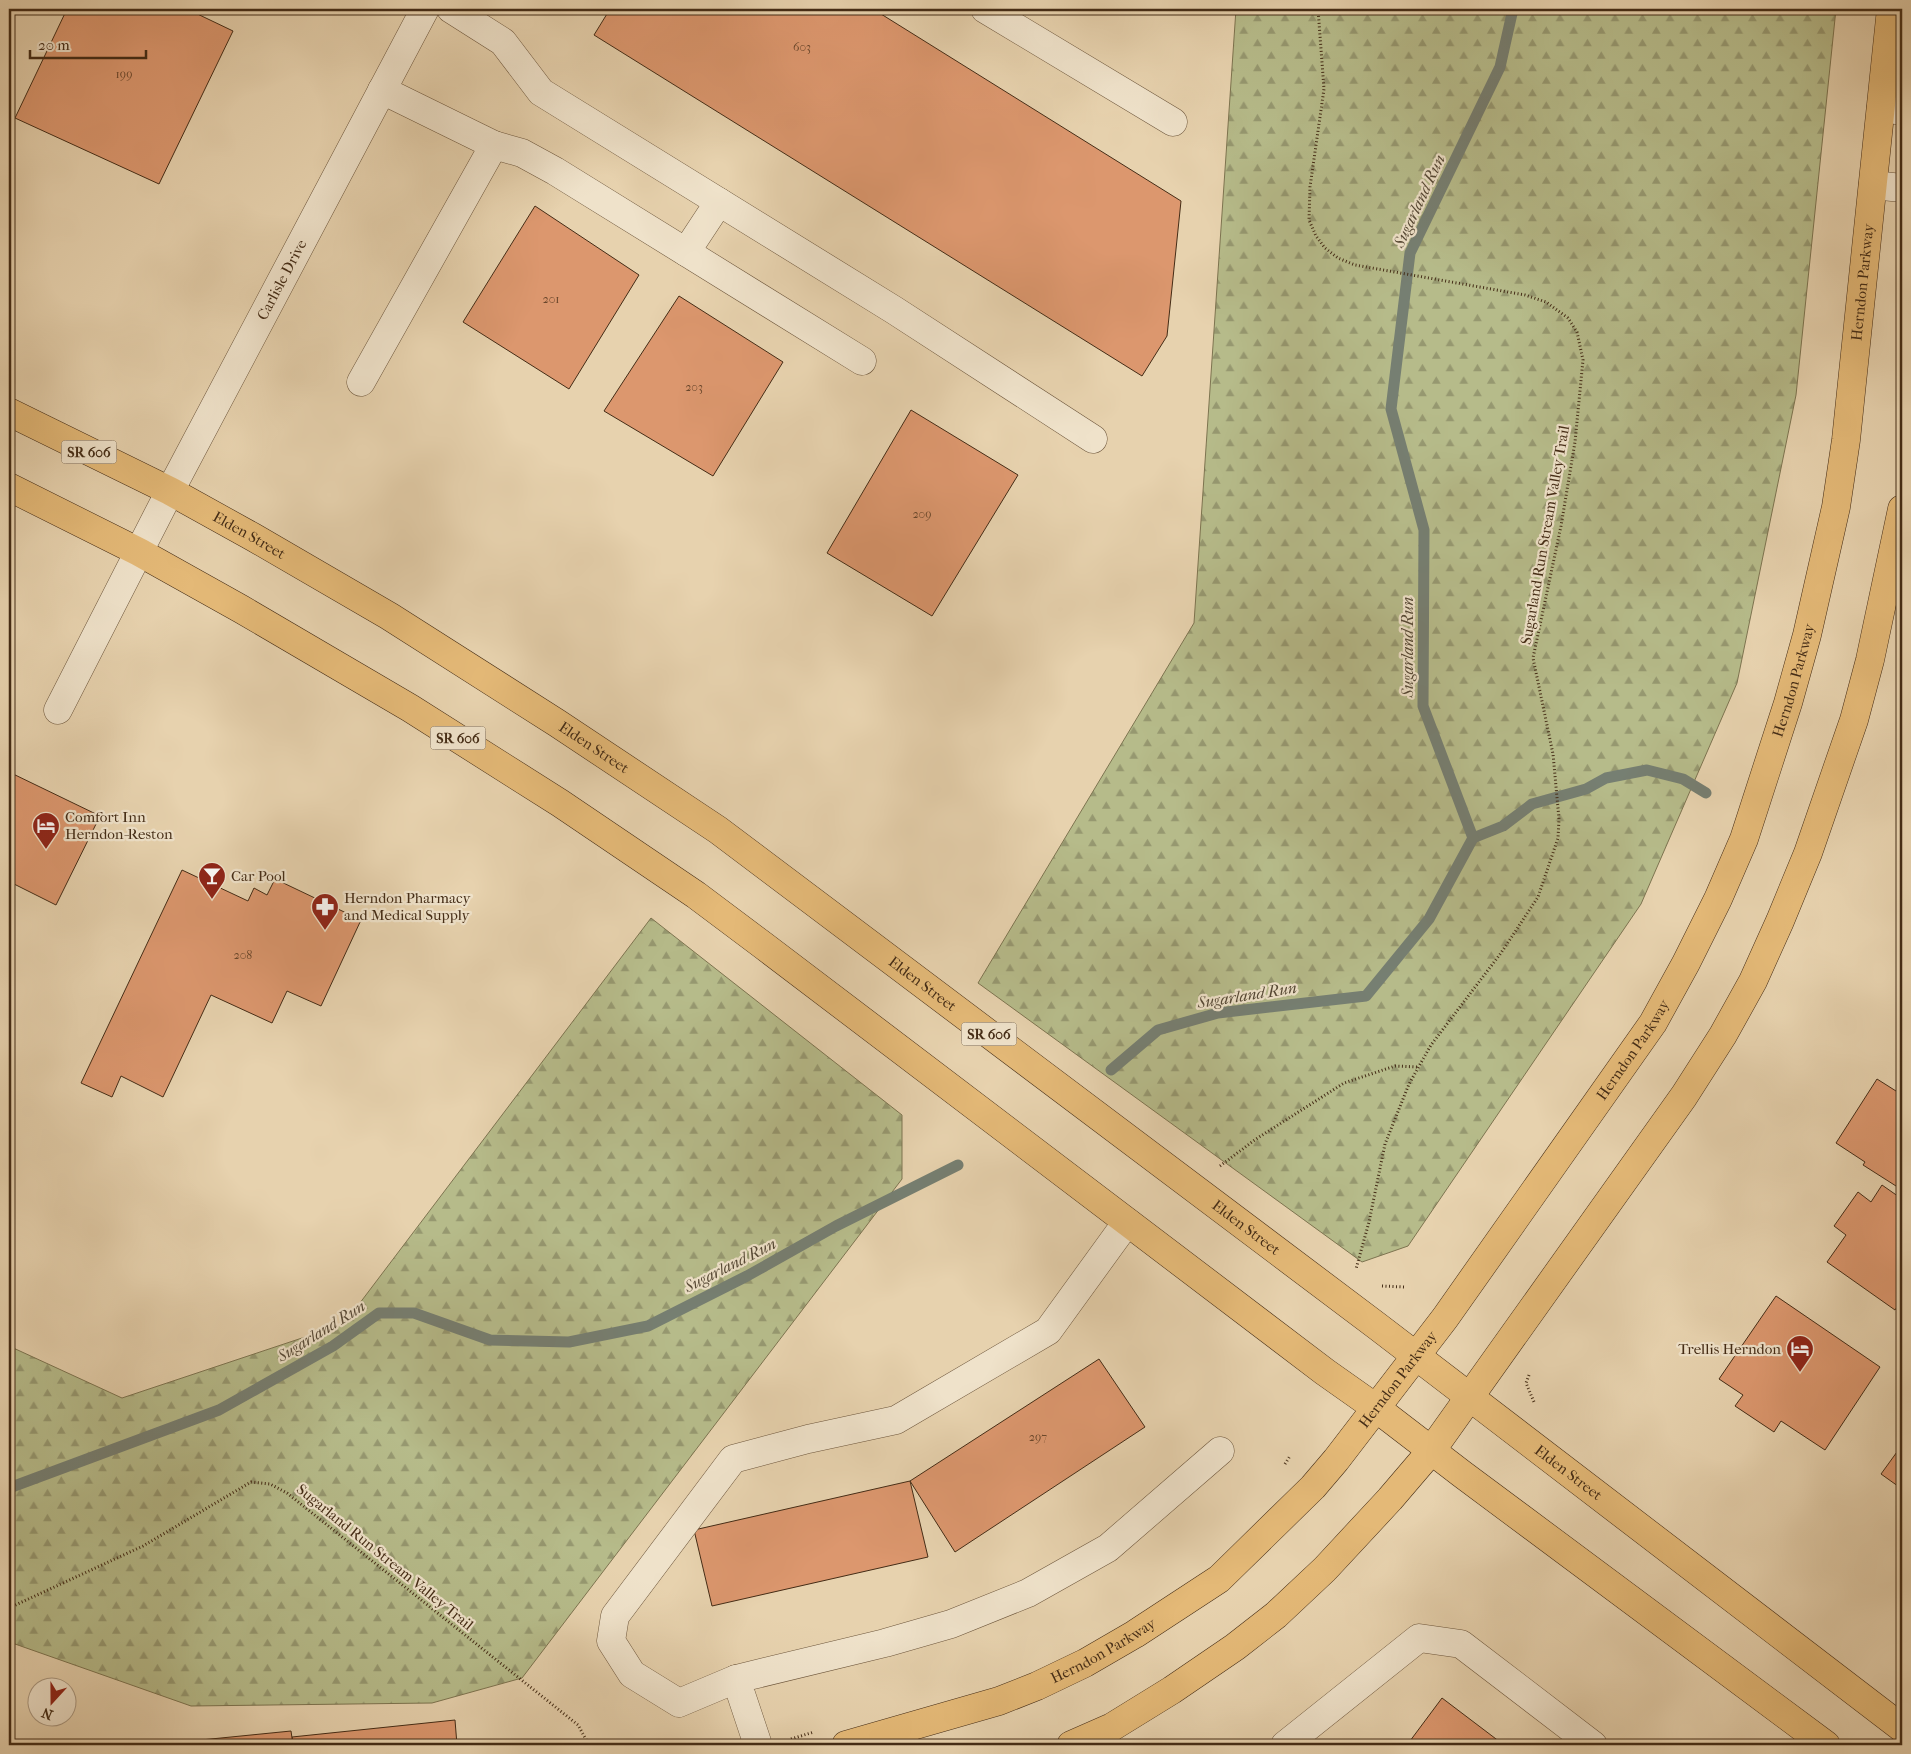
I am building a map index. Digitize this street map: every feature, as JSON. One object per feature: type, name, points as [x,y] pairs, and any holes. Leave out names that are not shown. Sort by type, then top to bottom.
[{"type":"main road","name":"Herndon Parkway","points":[[846,1745],[936,1720],[1022,1692],[1085,1663],[1135,1634],[1219,1579],[1313,1487],[1376,1408],[1458,1300],[1653,1023],[1714,907],[1744,839],[1788,703],[1807,635],[1836,507],[1846,440],[1873,184],[1892,110],[1890,9]]},
{"type":"main road","name":"Elden Street","points":[[9,412],[170,491],[390,616],[603,753],[718,830],[1415,1356],[1902,1728]]},
{"type":"main road","name":"SR 606","points":[[9,487],[139,552],[410,708],[560,803],[680,884],[1431,1451]]},
{"type":"main road","points":[[1072,1745],[1112,1727],[1172,1690],[1235,1647],[1276,1615],[1331,1562],[1390,1499],[1431,1451],[1684,1096],[1723,1035],[1753,981],[1808,854],[1854,720],[1870,660],[1902,509]]},
{"type":"main road","points":[[1431,1451],[1826,1745]]},
{"type":"street","name":"Carlisle Drive","points":[[58,710],[170,491],[425,9]]},
{"type":"street","points":[[451,9],[504,42],[541,92],[894,310],[1093,439]]},
{"type":"street","points":[[985,9],[1173,122]]},
{"type":"street","points":[[382,90],[494,145],[522,153],[555,171],[862,361]]},
{"type":"street","points":[[362,382],[494,145]]},
{"type":"street","points":[[1873,184],[1902,188]]},
{"type":"street","points":[[686,252],[719,202]]},
{"type":"street","points":[[1126,1222],[1048,1331],[896,1420],[808,1439],[733,1459],[615,1616],[611,1642],[632,1674],[679,1703],[736,1679],[904,1638],[951,1624],[1028,1593],[1108,1548],[1220,1451]]},
{"type":"street","points":[[1285,1745],[1418,1638],[1461,1644],[1593,1745]]},
{"type":"street","points":[[736,1679],[771,1743]]},
{"type":"path","name":"Sugarland Run Stream Valley Trail","points":[[1318,9],[1324,89],[1310,188],[1310,220],[1316,236],[1325,248],[1338,258],[1355,265],[1525,295],[1546,302],[1568,318],[1577,332],[1583,360],[1575,442],[1561,526],[1534,658],[1553,754],[1559,819],[1558,838],[1538,897],[1502,953],[1431,1045],[1409,1084],[1385,1144],[1369,1222],[1354,1275]]},
{"type":"path","points":[[1216,1169],[1256,1139],[1344,1083],[1395,1066],[1419,1067]]},
{"type":"path","points":[[1378,1286],[1404,1288]]},
{"type":"path","points":[[1531,1371],[1526,1383],[1535,1406]]},
{"type":"path","points":[[1283,1468],[1290,1456]]},
{"type":"path","name":"Sugarland Run Stream Valley Trail","points":[[9,1608],[142,1546],[251,1482],[270,1484],[288,1493],[578,1725],[588,1745]]},
{"type":"path","points":[[771,1743],[820,1730]]},
{"type":"green space","points":[[1236,9],[1836,9],[1796,395],[1737,683],[1641,904],[1408,1246],[1362,1262],[978,983],[1194,623]]},
{"type":"green space","points":[[651,918],[902,1115],[902,1179],[522,1678],[432,1703],[191,1706],[15,1644],[9,1644],[9,1346],[122,1398],[344,1324]]},
{"type":"building","points":[[67,9],[187,9],[233,31],[159,184],[15,118]]},
{"type":"building","points":[[610,9],[873,9],[1181,201],[1167,336],[1142,376],[594,35]]},
{"type":"building","points":[[535,206],[639,275],[569,389],[463,322]]},
{"type":"building","points":[[679,296],[783,362],[713,476],[604,411]]},
{"type":"building","points":[[911,410],[1018,475],[932,616],[827,553]]},
{"type":"building","name":"Comfort Inn Herndon-Reston","points":[[9,772],[100,816],[56,905],[12,883],[9,890]]},
{"type":"building","points":[[182,870],[248,901],[254,888],[267,895],[275,879],[361,920],[321,1006],[287,991],[272,1023],[211,995],[163,1097],[121,1076],[112,1097],[81,1083]]},
{"type":"building","points":[[1877,1079],[1896,1091],[1902,1082],[1902,1186],[1898,1183],[1896,1186],[1863,1165],[1865,1162],[1836,1143]]},
{"type":"building","points":[[1882,1185],[1902,1199],[1902,1299],[1895,1310],[1827,1262],[1846,1235],[1834,1226],[1858,1192],[1871,1202]]},
{"type":"building","name":"Trellis Herndon","points":[[1776,1296],[1880,1367],[1825,1450],[1781,1421],[1774,1432],[1735,1406],[1743,1395],[1719,1379]]},
{"type":"building","points":[[1099,1359],[1145,1427],[955,1552],[910,1481]]},
{"type":"building","points":[[1902,1445],[1902,1489],[1881,1474]]},
{"type":"building","points":[[910,1481],[928,1557],[712,1606],[694,1530]]},
{"type":"building","points":[[1442,1698],[1504,1745],[1407,1745]]},
{"type":"building","points":[[455,1720],[457,1745],[293,1745],[292,1737]]},
{"type":"building","points":[[291,1731],[293,1745],[151,1745]]},
{"type":"waterway","name":"Sugarland Run","points":[[1111,1070],[1158,1030],[1218,1013],[1366,996],[1429,919],[1473,838],[1423,706],[1424,530],[1391,409],[1410,253],[1500,67],[1513,9]]},
{"type":"waterway","points":[[1473,838],[1503,826],[1532,804],[1586,789],[1606,778],[1647,770],[1683,779],[1706,793]]},
{"type":"waterway","name":"Sugarland Run","points":[[9,1488],[219,1410],[333,1346],[379,1313],[414,1313],[490,1340],[569,1342],[648,1326],[747,1276],[836,1226],[958,1165]]},
{"type":"place","name":"Comfort Inn Herndon-Reston","points":[[46,850]]},
{"type":"place","name":"Car Pool","points":[[212,900]]},
{"type":"place","name":"Herndon Pharmacy and Medical Supply","points":[[325,931]]},
{"type":"place","name":"Trellis Herndon","points":[[1800,1373]]}]
